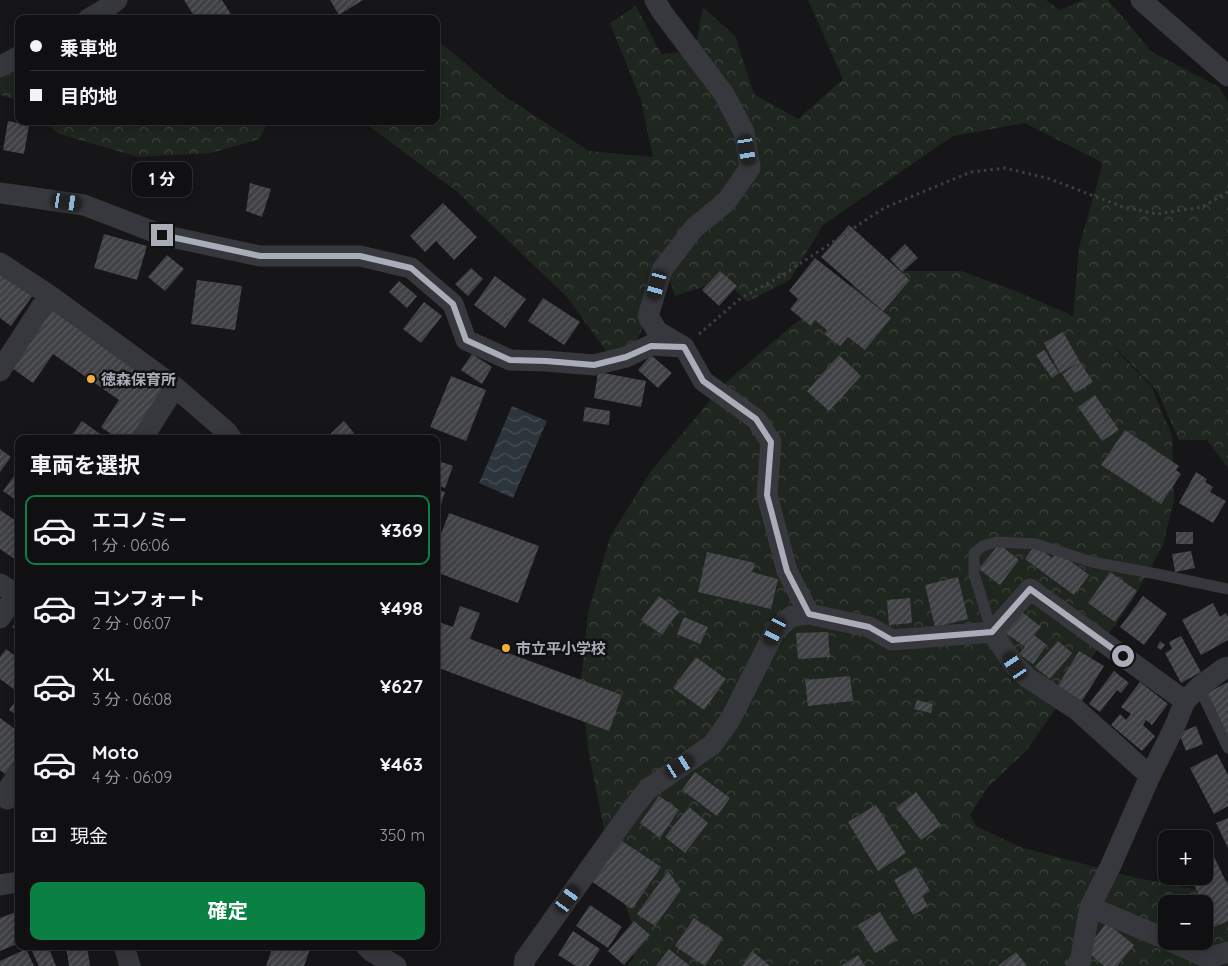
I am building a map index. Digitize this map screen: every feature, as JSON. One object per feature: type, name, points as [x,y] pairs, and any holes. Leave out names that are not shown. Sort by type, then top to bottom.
[{"type":"street","points":[[95,15],[117,0]]},
{"type":"street","points":[[655,0],[724,94],[744,132],[750,168],[726,202],[694,228],[662,270],[648,316],[657,331],[684,347],[703,381],[756,419],[771,442],[767,495],[787,571],[809,614]]},
{"type":"street","points":[[1141,0],[1228,76]]},
{"type":"street","points":[[0,67],[15,58]]},
{"type":"street","points":[[0,193],[84,205],[162,235],[260,256],[360,256],[411,268],[453,304],[466,340],[510,360],[594,365],[626,357],[651,346],[684,347]]},
{"type":"street","points":[[0,263],[50,295],[175,387],[229,435]]},
{"type":"street","points":[[0,371],[50,295]]},
{"type":"street","points":[[145,435],[175,387]]},
{"type":"street","points":[[524,966],[525,959],[632,809],[648,790],[680,766],[712,746],[730,720],[775,631],[792,616],[809,614],[869,627],[892,640],[992,632],[1030,589],[1192,694]]},
{"type":"street","points":[[0,618],[12,590]]},
{"type":"street","points":[[992,632],[1015,666],[1028,678],[1077,710],[1150,776]]},
{"type":"street","points":[[1076,966],[1080,962],[1090,907],[1174,728],[1192,694],[1228,666]]},
{"type":"street","points":[[9,801],[8,789],[15,779]]},
{"type":"street","points":[[0,885],[15,883]]},
{"type":"street","points":[[1090,907],[1158,936]]},
{"type":"street","points":[[125,950],[130,966]]},
{"type":"street","points":[[370,950],[396,966]]},
{"type":"street","points":[[1192,950],[1215,959]]},
{"type":"lane","points":[[992,632],[974,574],[974,554],[983,546],[996,542],[1036,544],[1092,562],[1228,589]]},
{"type":"lane","points":[[1192,694],[1228,748]]},
{"type":"path","points":[[684,347],[741,298],[784,276],[884,208],[971,172],[1005,168],[1047,178],[1123,207],[1157,214],[1202,207],[1226,193]]},
{"type":"green space","points":[[808,0],[1046,0],[1060,10],[1083,0],[1108,0],[1152,52],[1219,87],[1228,102],[1228,468],[1207,440],[1179,440],[1157,391],[1113,347],[1151,386],[1172,436],[1174,500],[1163,545],[1132,601],[1026,751],[987,788],[970,815],[976,826],[1020,847],[1158,882],[1158,885],[1173,885],[1194,889],[1228,880],[1228,966],[627,966],[633,958],[634,930],[610,859],[588,749],[581,681],[588,613],[610,537],[651,471],[724,384],[794,324],[844,288],[893,271],[961,271],[1013,290],[1073,317],[1079,247],[1103,163],[1025,123],[953,136],[823,225],[790,280],[747,302],[725,280],[675,296],[668,275],[634,346],[607,352],[567,297],[456,191],[368,125],[440,125],[440,42],[504,96],[589,151],[653,157],[641,100],[610,23],[636,6],[661,54],[695,51],[703,7],[735,36],[754,94],[798,119],[843,79]]},
{"type":"green space","points":[[15,66],[15,100],[0,95],[0,74]]},
{"type":"green space","points":[[49,125],[267,125],[259,139],[211,153],[139,157],[59,134]]},
{"type":"water","points":[[512,406],[547,421],[513,498],[479,483]]},
{"type":"building","points":[[184,0],[222,0],[231,15],[193,15]]},
{"type":"building","points":[[330,0],[363,0],[339,15]]},
{"type":"building","points":[[8,121],[15,122],[15,125],[29,125],[24,154],[3,150]]},
{"type":"building","points":[[250,183],[271,189],[262,217],[246,211]]},
{"type":"building","points":[[443,203],[477,237],[454,260],[436,241],[425,252],[410,236]]},
{"type":"building","points":[[849,225],[910,280],[883,311],[821,257]]},
{"type":"building","points":[[104,234],[147,246],[137,280],[94,268]]},
{"type":"building","points":[[905,244],[918,258],[902,272],[890,259]]},
{"type":"building","points":[[167,255],[184,269],[165,291],[148,277]]},
{"type":"building","points":[[815,258],[891,318],[865,350],[848,337],[840,346],[824,334],[827,330],[815,320],[811,326],[790,309],[798,299],[789,291]]},
{"type":"building","points":[[471,268],[483,279],[468,296],[455,284]]},
{"type":"building","points":[[720,271],[737,286],[719,306],[702,290]]},
{"type":"building","points":[[0,273],[33,295],[11,326],[0,318]]},
{"type":"building","points":[[495,276],[526,299],[505,328],[474,305]]},
{"type":"building","points":[[197,280],[242,286],[235,330],[191,324]]},
{"type":"building","points":[[399,281],[417,296],[407,308],[389,292]]},
{"type":"building","points":[[543,298],[580,322],[564,345],[528,321]]},
{"type":"building","points":[[424,302],[442,316],[421,343],[403,329]]},
{"type":"building","points":[[52,310],[165,390],[133,435],[112,435],[101,427],[119,400],[53,354],[33,383],[12,368]]},
{"type":"building","points":[[1063,332],[1080,362],[1060,373],[1044,343]]},
{"type":"building","points":[[1044,350],[1059,373],[1052,378],[1036,355]]},
{"type":"building","points":[[472,354],[492,367],[482,384],[461,370]]},
{"type":"building","points":[[651,355],[672,373],[658,388],[638,370]]},
{"type":"building","points":[[839,355],[861,376],[829,411],[807,391]]},
{"type":"building","points":[[1080,362],[1093,382],[1075,393],[1062,374]]},
{"type":"building","points":[[598,372],[646,381],[641,407],[594,398]]},
{"type":"building","points":[[451,376],[486,390],[466,441],[430,427]]},
{"type":"building","points":[[1095,395],[1119,430],[1102,441],[1078,407]]},
{"type":"building","points":[[585,407],[610,411],[609,425],[583,421]]},
{"type":"building","points":[[82,421],[101,435],[72,435]]},
{"type":"building","points":[[344,421],[354,433],[352,435],[329,435]]},
{"type":"building","points":[[1125,430],[1179,466],[1176,470],[1181,474],[1161,504],[1101,465]]},
{"type":"building","points":[[0,449],[11,457],[0,472]]},
{"type":"building","points":[[440,461],[453,466],[445,488],[440,486]]},
{"type":"building","points":[[1196,472],[1207,479],[1205,482],[1213,487],[1210,492],[1226,501],[1213,523],[1179,503]]},
{"type":"building","points":[[15,474],[15,499],[3,491]]},
{"type":"building","points":[[440,490],[445,492],[440,508]]},
{"type":"building","points":[[0,510],[15,520],[15,559],[0,549]]},
{"type":"building","points":[[449,513],[539,546],[518,603],[440,574],[440,537]]},
{"type":"building","points":[[1176,532],[1193,532],[1193,544],[1176,544]]},
{"type":"building","points":[[999,544],[1019,560],[1000,585],[979,569]]},
{"type":"building","points":[[1035,545],[1052,558],[1057,551],[1089,575],[1074,595],[1025,559]]},
{"type":"building","points":[[1191,551],[1195,568],[1175,572],[1172,554]]},
{"type":"building","points":[[707,552],[755,563],[752,572],[778,579],[771,609],[698,592]]},
{"type":"building","points":[[1110,572],[1137,591],[1115,622],[1088,603]]},
{"type":"building","points":[[958,577],[968,619],[935,627],[925,585]]},
{"type":"building","points":[[659,596],[679,611],[662,635],[641,620]]},
{"type":"building","points":[[1143,596],[1167,614],[1144,645],[1120,627]]},
{"type":"building","points":[[910,598],[912,623],[889,625],[887,600]]},
{"type":"building","points":[[1213,603],[1220,617],[1226,613],[1228,617],[1228,640],[1201,655],[1182,620]]},
{"type":"building","points":[[460,606],[480,613],[470,639],[622,695],[609,731],[440,668],[440,622],[453,627]]},
{"type":"building","points":[[1021,611],[1041,627],[1034,635],[1047,645],[1033,664],[1019,654],[1025,647],[1005,632]]},
{"type":"building","points":[[684,617],[708,627],[700,644],[677,634]]},
{"type":"building","points":[[828,632],[830,657],[798,659],[796,633]]},
{"type":"building","points":[[1181,636],[1201,672],[1181,683],[1165,653],[1172,649],[1169,642]]},
{"type":"building","points":[[1058,641],[1072,653],[1050,679],[1035,667]]},
{"type":"building","points":[[1160,641],[1165,645],[1161,650],[1157,647]]},
{"type":"building","points":[[6,649],[15,656],[15,690],[0,679],[0,657]]},
{"type":"building","points":[[1079,651],[1104,666],[1080,704],[1056,689]]},
{"type":"building","points":[[696,657],[726,679],[704,710],[673,688]]},
{"type":"building","points":[[1114,671],[1129,683],[1121,693],[1117,690],[1100,712],[1089,704]]},
{"type":"building","points":[[850,676],[853,701],[808,706],[805,680]]},
{"type":"building","points":[[1140,682],[1168,704],[1152,725],[1146,720],[1143,725],[1155,736],[1142,751],[1111,725],[1120,714],[1126,720],[1131,714],[1121,707]]},
{"type":"building","points":[[1228,682],[1228,738],[1205,694]]},
{"type":"building","points":[[917,700],[933,704],[931,713],[914,709]]},
{"type":"building","points":[[15,702],[15,714],[9,710]]},
{"type":"building","points":[[0,718],[15,729],[15,761],[5,774],[0,770]]},
{"type":"building","points":[[1196,726],[1203,744],[1186,751],[1179,733]]},
{"type":"building","points":[[1217,754],[1228,775],[1228,806],[1214,814],[1190,768]]},
{"type":"building","points":[[695,772],[730,798],[717,816],[682,790]]},
{"type":"building","points":[[916,792],[941,825],[921,840],[896,808]]},
{"type":"building","points":[[659,796],[679,810],[660,838],[640,823]]},
{"type":"building","points":[[876,805],[906,853],[878,871],[848,822]]},
{"type":"building","points":[[689,807],[708,823],[685,853],[665,837]]},
{"type":"building","points":[[1228,818],[1228,848],[1216,823]]},
{"type":"building","points":[[619,839],[661,867],[632,909],[591,881]]},
{"type":"building","points":[[1213,854],[1228,886],[1228,921],[1214,927],[1213,895],[1199,895],[1194,885],[1213,885]]},
{"type":"building","points":[[916,867],[930,891],[922,896],[928,906],[913,915],[894,880]]},
{"type":"building","points":[[668,871],[681,890],[655,926],[637,914]]},
{"type":"building","points":[[590,905],[622,927],[608,948],[576,926]]},
{"type":"building","points":[[15,912],[15,945],[0,951],[0,918]]},
{"type":"building","points":[[880,912],[897,940],[875,953],[858,925]]},
{"type":"building","points":[[694,918],[723,938],[705,966],[675,946]]},
{"type":"building","points":[[634,921],[650,935],[624,965],[608,951]]},
{"type":"building","points":[[1107,923],[1134,945],[1117,966],[1104,966],[1085,950]]},
{"type":"building","points":[[573,931],[600,949],[589,966],[576,966],[558,955]]},
{"type":"building","points":[[669,949],[690,966],[656,966]]},
{"type":"building","points":[[26,950],[34,966],[0,966],[0,961]]},
{"type":"building","points":[[31,950],[50,950],[56,966],[39,966]]},
{"type":"building","points":[[67,950],[88,950],[90,966],[69,966]]},
{"type":"building","points":[[272,950],[310,950],[304,966],[266,966]]},
{"type":"building","points":[[752,951],[770,966],[742,966]]},
{"type":"building","points":[[1016,952],[1027,966],[998,966]]},
{"type":"building","points":[[858,955],[865,966],[841,966]]},
{"type":"place","name":"徳森保育所","points":[[91,379]]},
{"type":"place","name":"市立平小学校","points":[[506,648]]},
{"type":"route","points":[[162,235],[260,256],[360,256],[411,268],[453,304],[466,340],[510,360],[594,365],[626,357],[651,346],[684,347],[703,381],[756,419],[771,442],[767,495],[787,571],[809,614],[869,627],[892,640],[992,632],[1030,589],[1123,656]]}]
